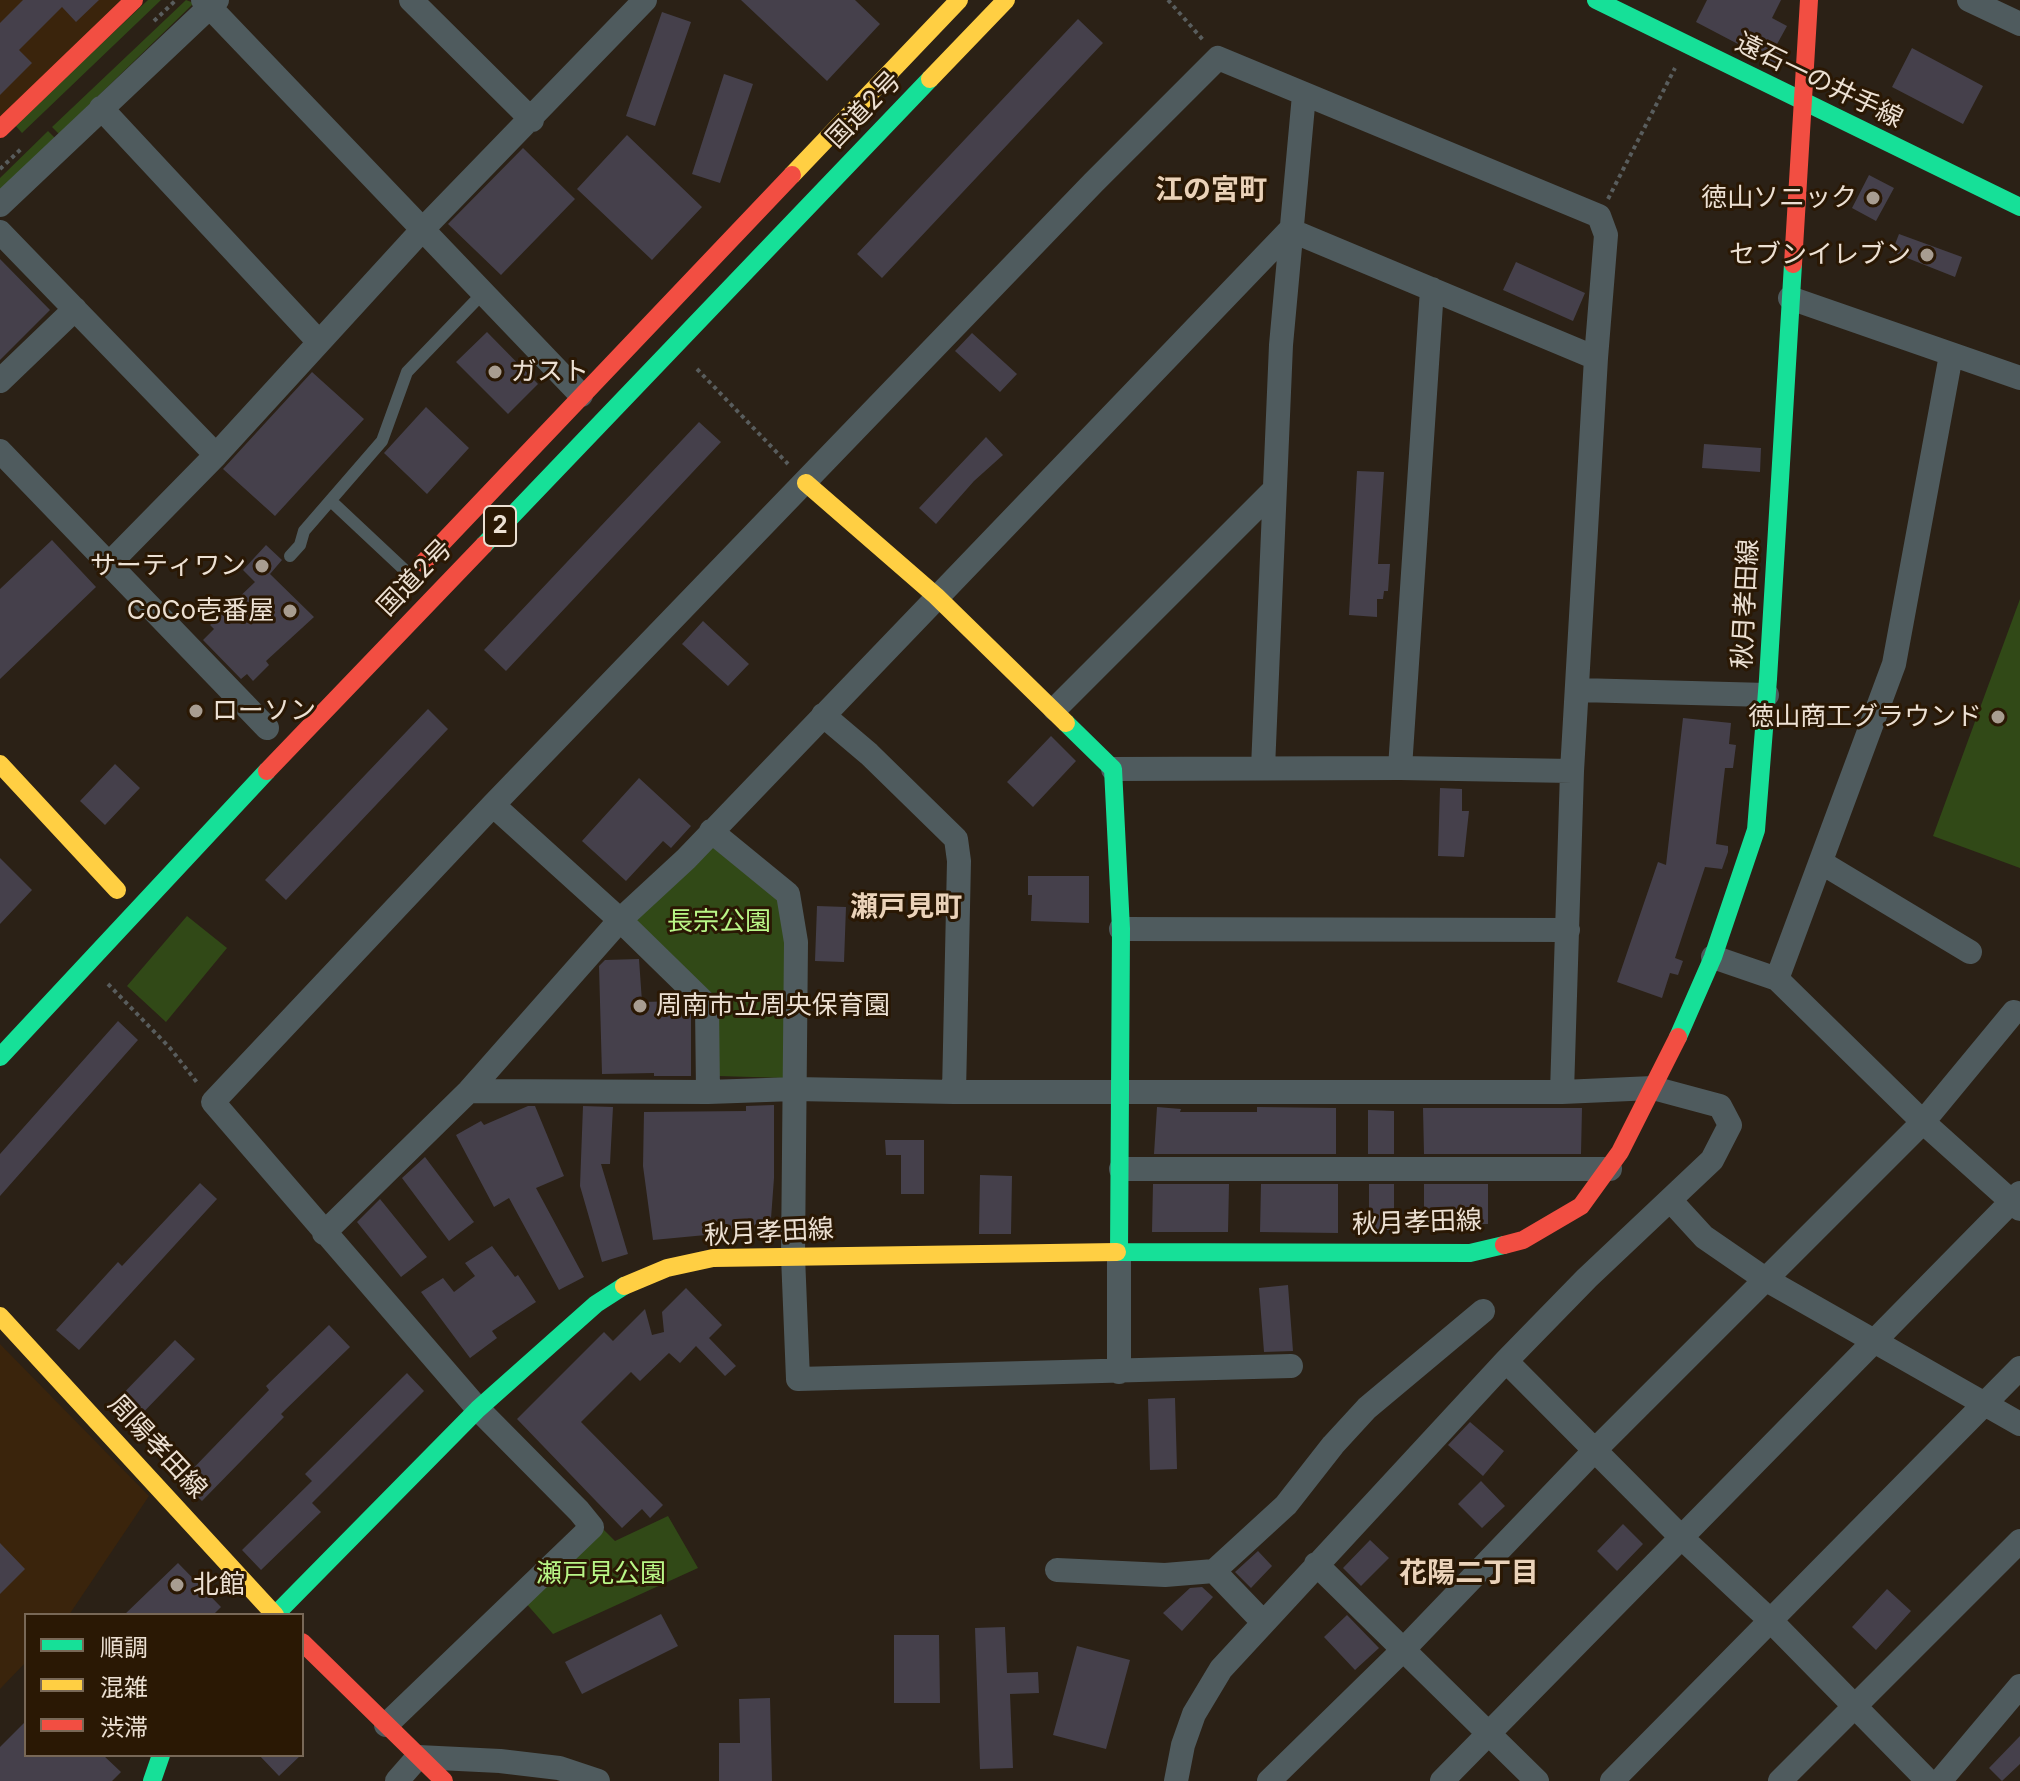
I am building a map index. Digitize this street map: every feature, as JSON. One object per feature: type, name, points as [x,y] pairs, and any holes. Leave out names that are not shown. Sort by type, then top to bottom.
[{"type":"main road","points":[[0,129],[134,0]]},
{"type":"main road","name":"国道2号","points":[[406,581],[959,0]]},
{"type":"main road","name":"国道2号","points":[[0,1057],[289,748],[1006,0]]},
{"type":"main road","name":"遠石一の井手線","points":[[1596,0],[2020,207]]},
{"type":"main road","name":"秋月孝田線","points":[[277,1613],[478,1409],[596,1304],[629,1283],[667,1268],[713,1258],[793,1256],[1119,1252],[1470,1253],[1523,1240],[1581,1206],[1610,1169],[1653,1088],[1713,957],[1756,830],[1809,0]]},
{"type":"main road","points":[[806,483],[936,596],[1113,769],[1121,929],[1119,1252]]},
{"type":"main road","points":[[0,764],[122,884],[100,907]]},
{"type":"main road","name":"周陽孝田線","points":[[0,1316],[273,1613]]},
{"type":"main road","points":[[304,1644],[444,1781]]},
{"type":"main road","points":[[152,1781],[160,1757]]},
{"type":"street","points":[[411,0],[532,120]]},
{"type":"street","points":[[1969,0],[2020,24]]},
{"type":"street","points":[[108,565],[216,455],[422,230],[532,120],[641,1]]},
{"type":"street","points":[[0,205],[210,2],[581,395]]},
{"type":"street","points":[[386,1725],[592,1527],[478,1409],[213,1102],[493,805],[1093,183],[1218,58],[1599,216],[1606,235],[1572,771],[1562,1092]]},
{"type":"street","points":[[1263,768],[1274,490],[1290,230],[1304,95]]},
{"type":"street","points":[[101,108],[319,342]]},
{"type":"street","points":[[1290,230],[1596,358]]},
{"type":"street","points":[[324,1233],[469,1091],[620,920],[686,859],[1290,230]]},
{"type":"street","points":[[0,232],[216,455]]},
{"type":"street","points":[[1400,768],[1432,289]]},
{"type":"street","points":[[1790,298],[2020,378]]},
{"type":"street","points":[[0,381],[75,309]]},
{"type":"street","points":[[1777,979],[1894,664],[1951,355]]},
{"type":"street","points":[[0,451],[267,729]]},
{"type":"street","points":[[1055,709],[1274,490]]},
{"type":"street","points":[[1578,690],[1767,695]]},
{"type":"street","points":[[823,715],[869,754],[956,839],[959,861],[954,1092]]},
{"type":"street","points":[[1113,769],[1572,771]]},
{"type":"street","points":[[493,805],[620,920],[707,1005],[708,1092]]},
{"type":"street","points":[[711,831],[788,894],[796,942],[793,1256],[798,1379],[1291,1366]]},
{"type":"street","points":[[1822,863],[1970,952]]},
{"type":"street","points":[[1121,929],[1568,930]]},
{"type":"street","points":[[1442,1781],[2017,1201],[1923,1122],[1777,979],[1713,957]]},
{"type":"street","points":[[1269,1781],[1403,1650],[1596,1449],[1923,1122],[2014,1012]]},
{"type":"street","points":[[469,1091],[1562,1092],[1653,1088],[1720,1106],[1730,1125],[1712,1160],[1587,1278],[1506,1361],[1221,1669],[1206,1689],[1183,1745],[1176,1781]]},
{"type":"street","points":[[1121,1169],[1610,1169]]},
{"type":"street","points":[[1671,1201],[1704,1237],[1765,1279],[2020,1424]]},
{"type":"street","points":[[1119,1252],[1119,1372]]},
{"type":"street","points":[[1057,1570],[1165,1575],[1214,1571],[1286,1505],[1367,1408],[1483,1311]]},
{"type":"street","points":[[1506,1361],[1682,1538],[1771,1621],[1928,1781]]},
{"type":"street","points":[[1612,1781],[2020,1368]]},
{"type":"street","points":[[1780,1781],[2020,1541]]},
{"type":"street","points":[[1316,1564],[1537,1781]]},
{"type":"street","points":[[1214,1571],[1263,1622]]},
{"type":"street","points":[[1940,1781],[2020,1686]]},
{"type":"street","points":[[397,1781],[418,1757],[559,1768],[598,1781]]},
{"type":"lane","points":[[290,556],[300,545],[304,531],[382,441],[407,372],[483,293]]},
{"type":"lane","points":[[331,501],[406,581]]},
{"type":"path","points":[[1168,0],[1218,58]]},
{"type":"path","points":[[1599,216],[1687,45]]},
{"type":"path","points":[[674,344],[806,483]]},
{"type":"path","points":[[88,964],[170,1048],[213,1102]]},
{"type":"shaded area","points":[[0,0],[121,0],[0,120]]},
{"type":"shaded area","points":[[0,1344],[149,1496],[70,1613],[24,1613],[24,1664],[0,1689]]},
{"type":"green space","points":[[148,0],[161,0],[22,133],[15,125]]},
{"type":"green space","points":[[186,0],[194,3],[59,134],[52,127]]},
{"type":"green space","points":[[48,131],[55,138],[0,191],[0,178]]},
{"type":"green space","name":"徳山商工グラウンド","points":[[2020,599],[2020,868],[1933,836]]},
{"type":"green space","name":"長宗公園","points":[[716,844],[780,896],[787,930],[786,1078],[718,1076],[719,1008],[634,920]]},
{"type":"green space","points":[[187,916],[227,948],[166,1022],[127,986]]},
{"type":"green space","name":"瀬戸見公園","points":[[668,1516],[698,1568],[553,1634],[524,1601],[600,1526],[615,1541]]},
{"type":"building","points":[[23,0],[99,0],[76,22],[62,7],[19,50],[32,63],[0,95],[0,23]]},
{"type":"building","points":[[741,0],[855,0],[880,24],[827,81]]},
{"type":"building","points":[[1707,0],[1781,0],[1772,18],[1787,26],[1776,46],[1784,50],[1776,64],[1696,22]]},
{"type":"building","points":[[662,12],[691,22],[655,126],[626,116]]},
{"type":"building","points":[[1078,19],[1103,43],[882,278],[857,254]]},
{"type":"building","points":[[1912,48],[1983,86],[1963,124],[1892,87]]},
{"type":"building","points":[[724,74],[753,84],[720,183],[692,174]]},
{"type":"building","points":[[627,135],[702,207],[652,260],[577,189]]},
{"type":"building","points":[[523,148],[575,199],[501,275],[448,224]]},
{"type":"building","name":"徳山ソニック","points":[[1869,175],[1894,188],[1876,221],[1852,208]]},
{"type":"building","name":"セブンイレブン","points":[[1899,234],[1962,257],[1955,277],[1892,252]]},
{"type":"building","points":[[0,259],[50,310],[0,360]]},
{"type":"building","points":[[1516,262],[1585,293],[1573,321],[1503,290]]},
{"type":"building","points":[[487,332],[538,384],[508,414],[456,362]]},
{"type":"building","points":[[972,333],[1017,374],[1000,392],[955,351]]},
{"type":"building","points":[[312,372],[364,419],[275,516],[223,469]]},
{"type":"building","points":[[426,407],[469,448],[427,494],[384,453]]},
{"type":"building","points":[[699,422],[721,442],[506,671],[484,650]]},
{"type":"building","points":[[986,437],[1003,455],[974,481],[936,524],[919,508]]},
{"type":"building","points":[[1704,444],[1761,448],[1760,472],[1702,468]]},
{"type":"building","points":[[1357,471],[1384,472],[1378,564],[1390,564],[1388,591],[1384,591],[1383,599],[1377,599],[1377,617],[1349,615]]},
{"type":"building","points":[[52,540],[96,587],[0,679],[0,589]]},
{"type":"building","points":[[266,545],[282,560],[270,574],[314,617],[266,661],[269,665],[253,681],[247,674],[241,679],[203,640],[214,629],[210,625],[255,582],[243,570]]},
{"type":"building","points":[[703,621],[749,664],[728,686],[682,644]]},
{"type":"building","points":[[428,709],[448,729],[286,900],[265,880]]},
{"type":"building","points":[[1683,718],[1731,723],[1729,744],[1736,745],[1733,768],[1725,768],[1716,844],[1728,846],[1728,852],[1722,869],[1705,867],[1675,958],[1683,961],[1678,975],[1670,973],[1662,998],[1617,982],[1658,862],[1666,865]]},
{"type":"building","points":[[1051,736],[1076,761],[1033,807],[1007,782]]},
{"type":"building","points":[[115,764],[140,788],[105,825],[80,801]]},
{"type":"building","points":[[639,778],[691,826],[671,848],[663,841],[626,881],[582,841]]},
{"type":"building","points":[[1440,788],[1462,789],[1462,811],[1469,811],[1464,857],[1438,856]]},
{"type":"building","points":[[0,858],[32,890],[0,924]]},
{"type":"building","points":[[1028,876],[1089,876],[1089,923],[1031,921],[1032,895],[1028,895]]},
{"type":"building","points":[[817,906],[846,907],[844,962],[815,961]]},
{"type":"building","points":[[639,959],[642,1002],[682,1001],[691,1010],[691,1076],[602,1074],[599,966],[605,960]]},
{"type":"building","points":[[118,1021],[138,1040],[0,1196],[0,1154]]},
{"type":"building","points":[[774,1105],[770,1232],[727,1228],[727,1233],[653,1240],[643,1166],[644,1112],[746,1111],[746,1106]]},
{"type":"building","points":[[528,1106],[535,1106],[564,1176],[536,1188],[584,1277],[559,1290],[509,1198],[494,1207],[456,1135],[481,1121],[484,1125]]},
{"type":"building","points":[[583,1106],[613,1107],[610,1164],[601,1164],[628,1254],[602,1262],[580,1186]]},
{"type":"building","points":[[1157,1107],[1181,1109],[1180,1112],[1257,1112],[1257,1107],[1336,1108],[1336,1154],[1154,1154]]},
{"type":"building","points":[[1423,1108],[1582,1108],[1581,1154],[1424,1154]]},
{"type":"building","points":[[1368,1110],[1394,1111],[1394,1154],[1368,1154]]},
{"type":"building","points":[[885,1140],[924,1140],[924,1194],[901,1194],[901,1155],[886,1155]]},
{"type":"building","points":[[425,1157],[474,1222],[449,1241],[402,1178]]},
{"type":"building","points":[[980,1175],[1012,1176],[1011,1234],[979,1234]]},
{"type":"building","points":[[200,1183],[217,1199],[79,1350],[56,1330],[118,1262],[122,1266]]},
{"type":"building","points":[[1153,1184],[1229,1184],[1228,1232],[1152,1232]]},
{"type":"building","points":[[1261,1184],[1338,1184],[1338,1233],[1260,1232]]},
{"type":"building","points":[[1369,1184],[1394,1184],[1394,1230],[1369,1230]]},
{"type":"building","points":[[1424,1184],[1488,1184],[1488,1224],[1446,1224],[1446,1229],[1424,1229]]},
{"type":"building","points":[[380,1199],[427,1257],[401,1277],[357,1222]]},
{"type":"building","points":[[492,1246],[515,1277],[518,1275],[536,1302],[492,1331],[497,1338],[470,1358],[421,1292],[443,1278],[454,1292],[475,1276],[465,1263]]},
{"type":"building","points":[[1288,1285],[1293,1351],[1264,1352],[1259,1288]]},
{"type":"building","points":[[686,1288],[722,1325],[709,1338],[736,1366],[725,1376],[696,1346],[680,1363],[669,1353],[640,1381],[631,1372],[581,1422],[663,1505],[650,1518],[642,1509],[622,1528],[517,1419],[604,1332],[613,1341],[645,1309],[652,1335],[664,1332],[662,1312]]},
{"type":"building","points":[[329,1325],[350,1347],[281,1414],[284,1417],[202,1501],[181,1481],[269,1390],[266,1386]]},
{"type":"building","points":[[175,1340],[195,1359],[132,1424],[113,1404]]},
{"type":"building","points":[[407,1373],[424,1391],[312,1503],[321,1512],[261,1570],[242,1550],[312,1481],[305,1474]]},
{"type":"building","points":[[1175,1398],[1177,1469],[1150,1470],[1148,1399]]},
{"type":"building","points":[[1470,1422],[1504,1451],[1483,1476],[1448,1445]]},
{"type":"building","points":[[1481,1481],[1505,1506],[1482,1528],[1458,1504]]},
{"type":"building","points":[[1623,1524],[1643,1544],[1617,1571],[1597,1551]]},
{"type":"building","points":[[1370,1540],[1389,1558],[1361,1586],[1343,1568]]},
{"type":"building","points":[[0,1543],[25,1569],[0,1594]]},
{"type":"building","points":[[1258,1551],[1272,1566],[1251,1588],[1235,1572]]},
{"type":"building","name":"北館","points":[[178,1563],[221,1607],[215,1613],[126,1613]]},
{"type":"building","points":[[1202,1587],[1213,1597],[1182,1631],[1163,1613],[1190,1588]]},
{"type":"building","points":[[1887,1589],[1911,1611],[1876,1650],[1852,1627]]},
{"type":"building","points":[[661,1614],[678,1646],[582,1694],[565,1662]]},
{"type":"building","points":[[1347,1615],[1379,1648],[1355,1670],[1324,1637]]},
{"type":"building","points":[[1005,1627],[1007,1673],[1038,1672],[1039,1693],[1010,1694],[1013,1768],[980,1769],[975,1628]]},
{"type":"building","points":[[894,1635],[939,1635],[940,1703],[894,1703]]},
{"type":"building","points":[[1077,1646],[1130,1660],[1106,1749],[1053,1735]]},
{"type":"building","points":[[770,1698],[772,1781],[719,1781],[719,1743],[740,1743],[739,1699]]},
{"type":"building","points":[[24,1723],[24,1757],[105,1757],[121,1772],[112,1781],[0,1781],[0,1747]]},
{"type":"building","points":[[2020,1736],[2020,1764],[2002,1781],[1989,1768]]},
{"type":"building","points":[[261,1757],[299,1757],[279,1776]]},
{"type":"traffic: fast","points":[[1596,0],[2020,207]]},
{"type":"traffic: fast","points":[[484,545],[930,79]]},
{"type":"traffic: fast","points":[[1678,1037],[1713,957],[1756,830],[1793,264]]},
{"type":"traffic: fast","points":[[1066,723],[1113,769],[1121,929],[1119,1252]]},
{"type":"traffic: fast","points":[[0,1057],[267,771]]},
{"type":"traffic: fast","points":[[1117,1252],[1470,1253],[1504,1245]]},
{"type":"traffic: fast","points":[[277,1613],[478,1409],[596,1304],[624,1286]]},
{"type":"traffic: fast","points":[[152,1781],[160,1757]]},
{"type":"traffic: slow","points":[[792,175],[959,0]]},
{"type":"traffic: slow","points":[[930,79],[1006,0]]},
{"type":"traffic: slow","points":[[806,483],[936,596],[1066,723]]},
{"type":"traffic: slow","points":[[0,764],[117,890]]},
{"type":"traffic: slow","points":[[624,1286],[667,1268],[713,1258],[1117,1252]]},
{"type":"traffic: slow","points":[[0,1316],[273,1613]]},
{"type":"traffic: jam","points":[[0,129],[134,0]]},
{"type":"traffic: jam","points":[[1793,264],[1809,0]]},
{"type":"traffic: jam","points":[[423,563],[792,175]]},
{"type":"traffic: jam","points":[[267,771],[484,545]]},
{"type":"traffic: jam","points":[[1504,1245],[1523,1240],[1581,1206],[1620,1152],[1678,1037]]},
{"type":"traffic: jam","points":[[304,1644],[444,1781]]},
{"type":"place","name":"徳山ソニック","points":[[1873,198]]},
{"type":"place","name":"セブンイレブン","points":[[1927,255]]},
{"type":"place","name":"ガスト","points":[[495,372]]},
{"type":"place","name":"サーティワン","points":[[262,566]]},
{"type":"place","name":"CoCo壱番屋","points":[[290,611]]},
{"type":"place","name":"ローソン","points":[[196,711]]},
{"type":"place","name":"徳山商工グラウンド","points":[[1998,717]]},
{"type":"place","name":"周南市立周央保育園","points":[[640,1006]]},
{"type":"place","name":"北館","points":[[177,1585]]},
{"type":"district","name":"江の宮町","points":[[1211,191]]},
{"type":"district","name":"瀬戸見町","points":[[906,908]]},
{"type":"district","name":"花陽二丁目","points":[[1469,1574]]}]
